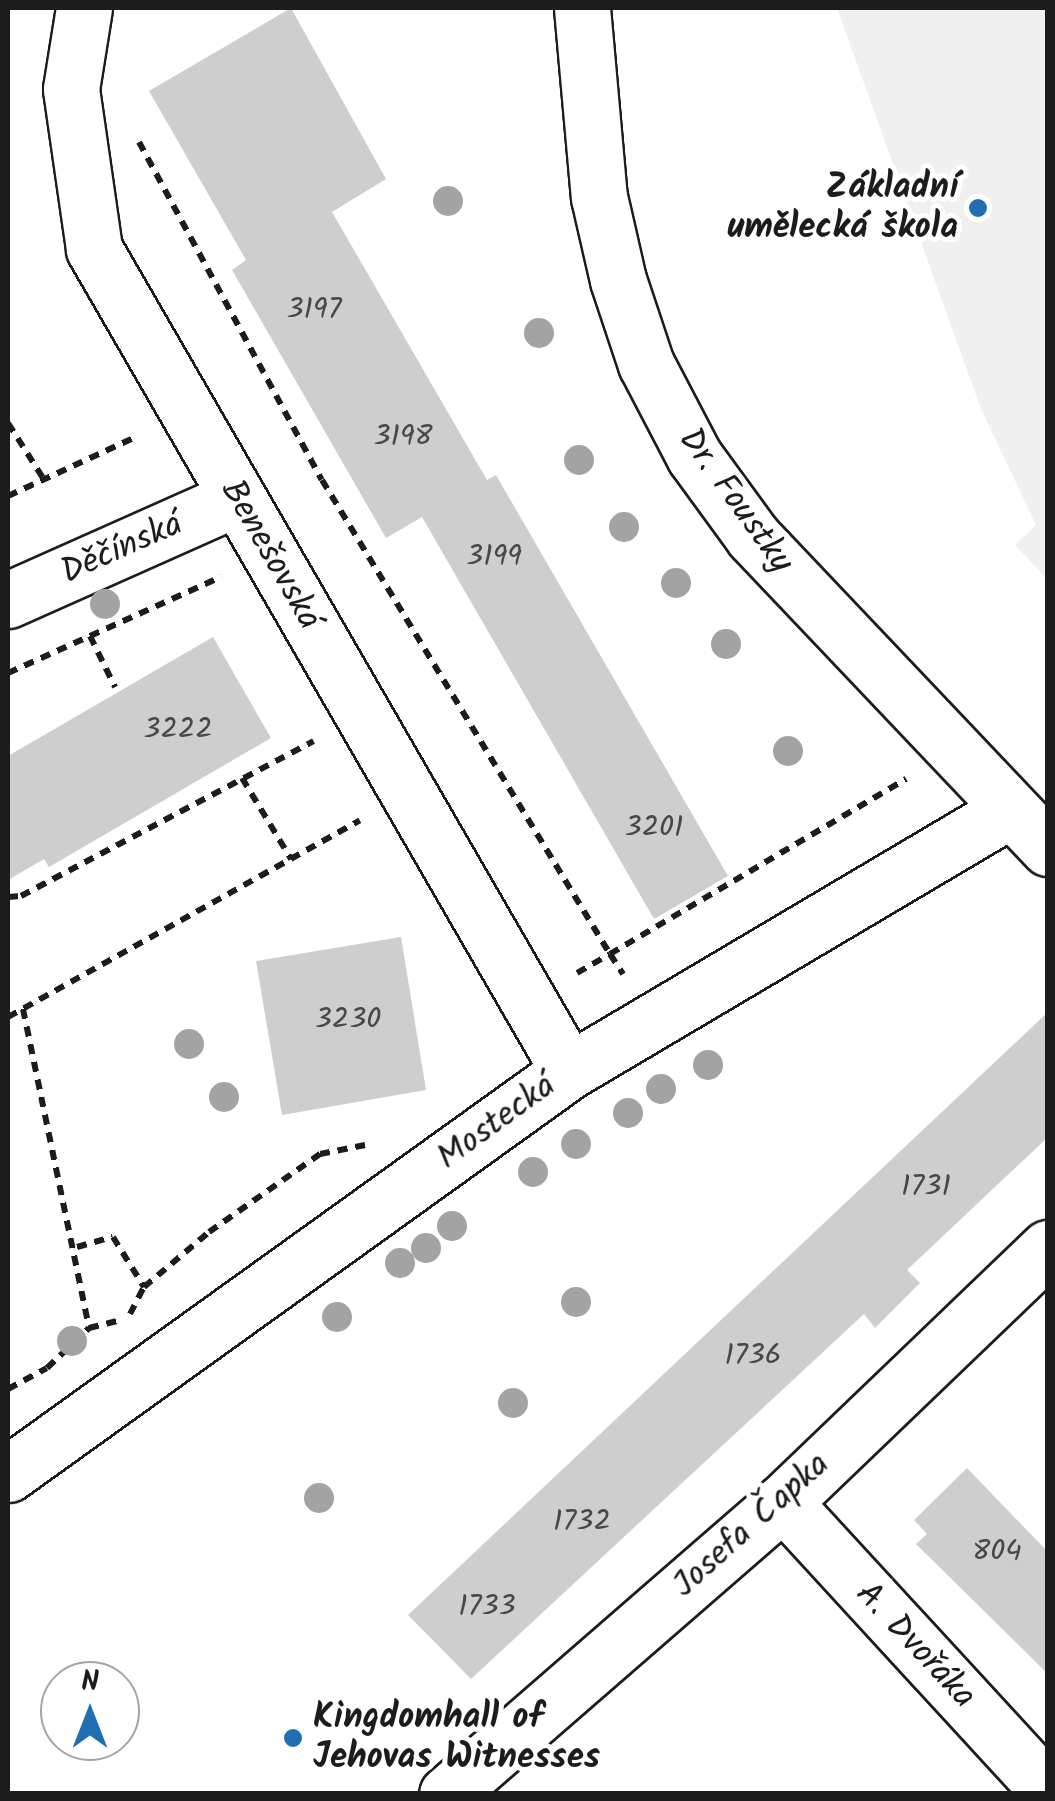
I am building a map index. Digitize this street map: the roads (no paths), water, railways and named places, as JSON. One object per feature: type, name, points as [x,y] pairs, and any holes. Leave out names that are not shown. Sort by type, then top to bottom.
[{"type":"street","name":"Benešovská","points":[[84,8],[71,89],[94,248],[569,1071]]},
{"type":"street","name":"Dr. Foustky","points":[[582,8],[599,197],[614,263],[646,364],[686,441],[753,536],[1048,848]]},
{"type":"street","name":"Děčínská","points":[[8,600],[237,498]]},
{"type":"street","name":"Mostecká","points":[[8,1474],[569,1071],[1010,810]]},
{"type":"street","name":"Josefa Čapka","points":[[447,1794],[783,1502],[1048,1248]]},
{"type":"street","name":"A. Dvořáka","points":[[783,1502],[1048,1790]]},
{"type":"place","name":"Základní umělecká škola","points":[[978,208]]},
{"type":"place","name":"Kingdomhall of Jehovas Witnesses","points":[[293,1738]]}]
